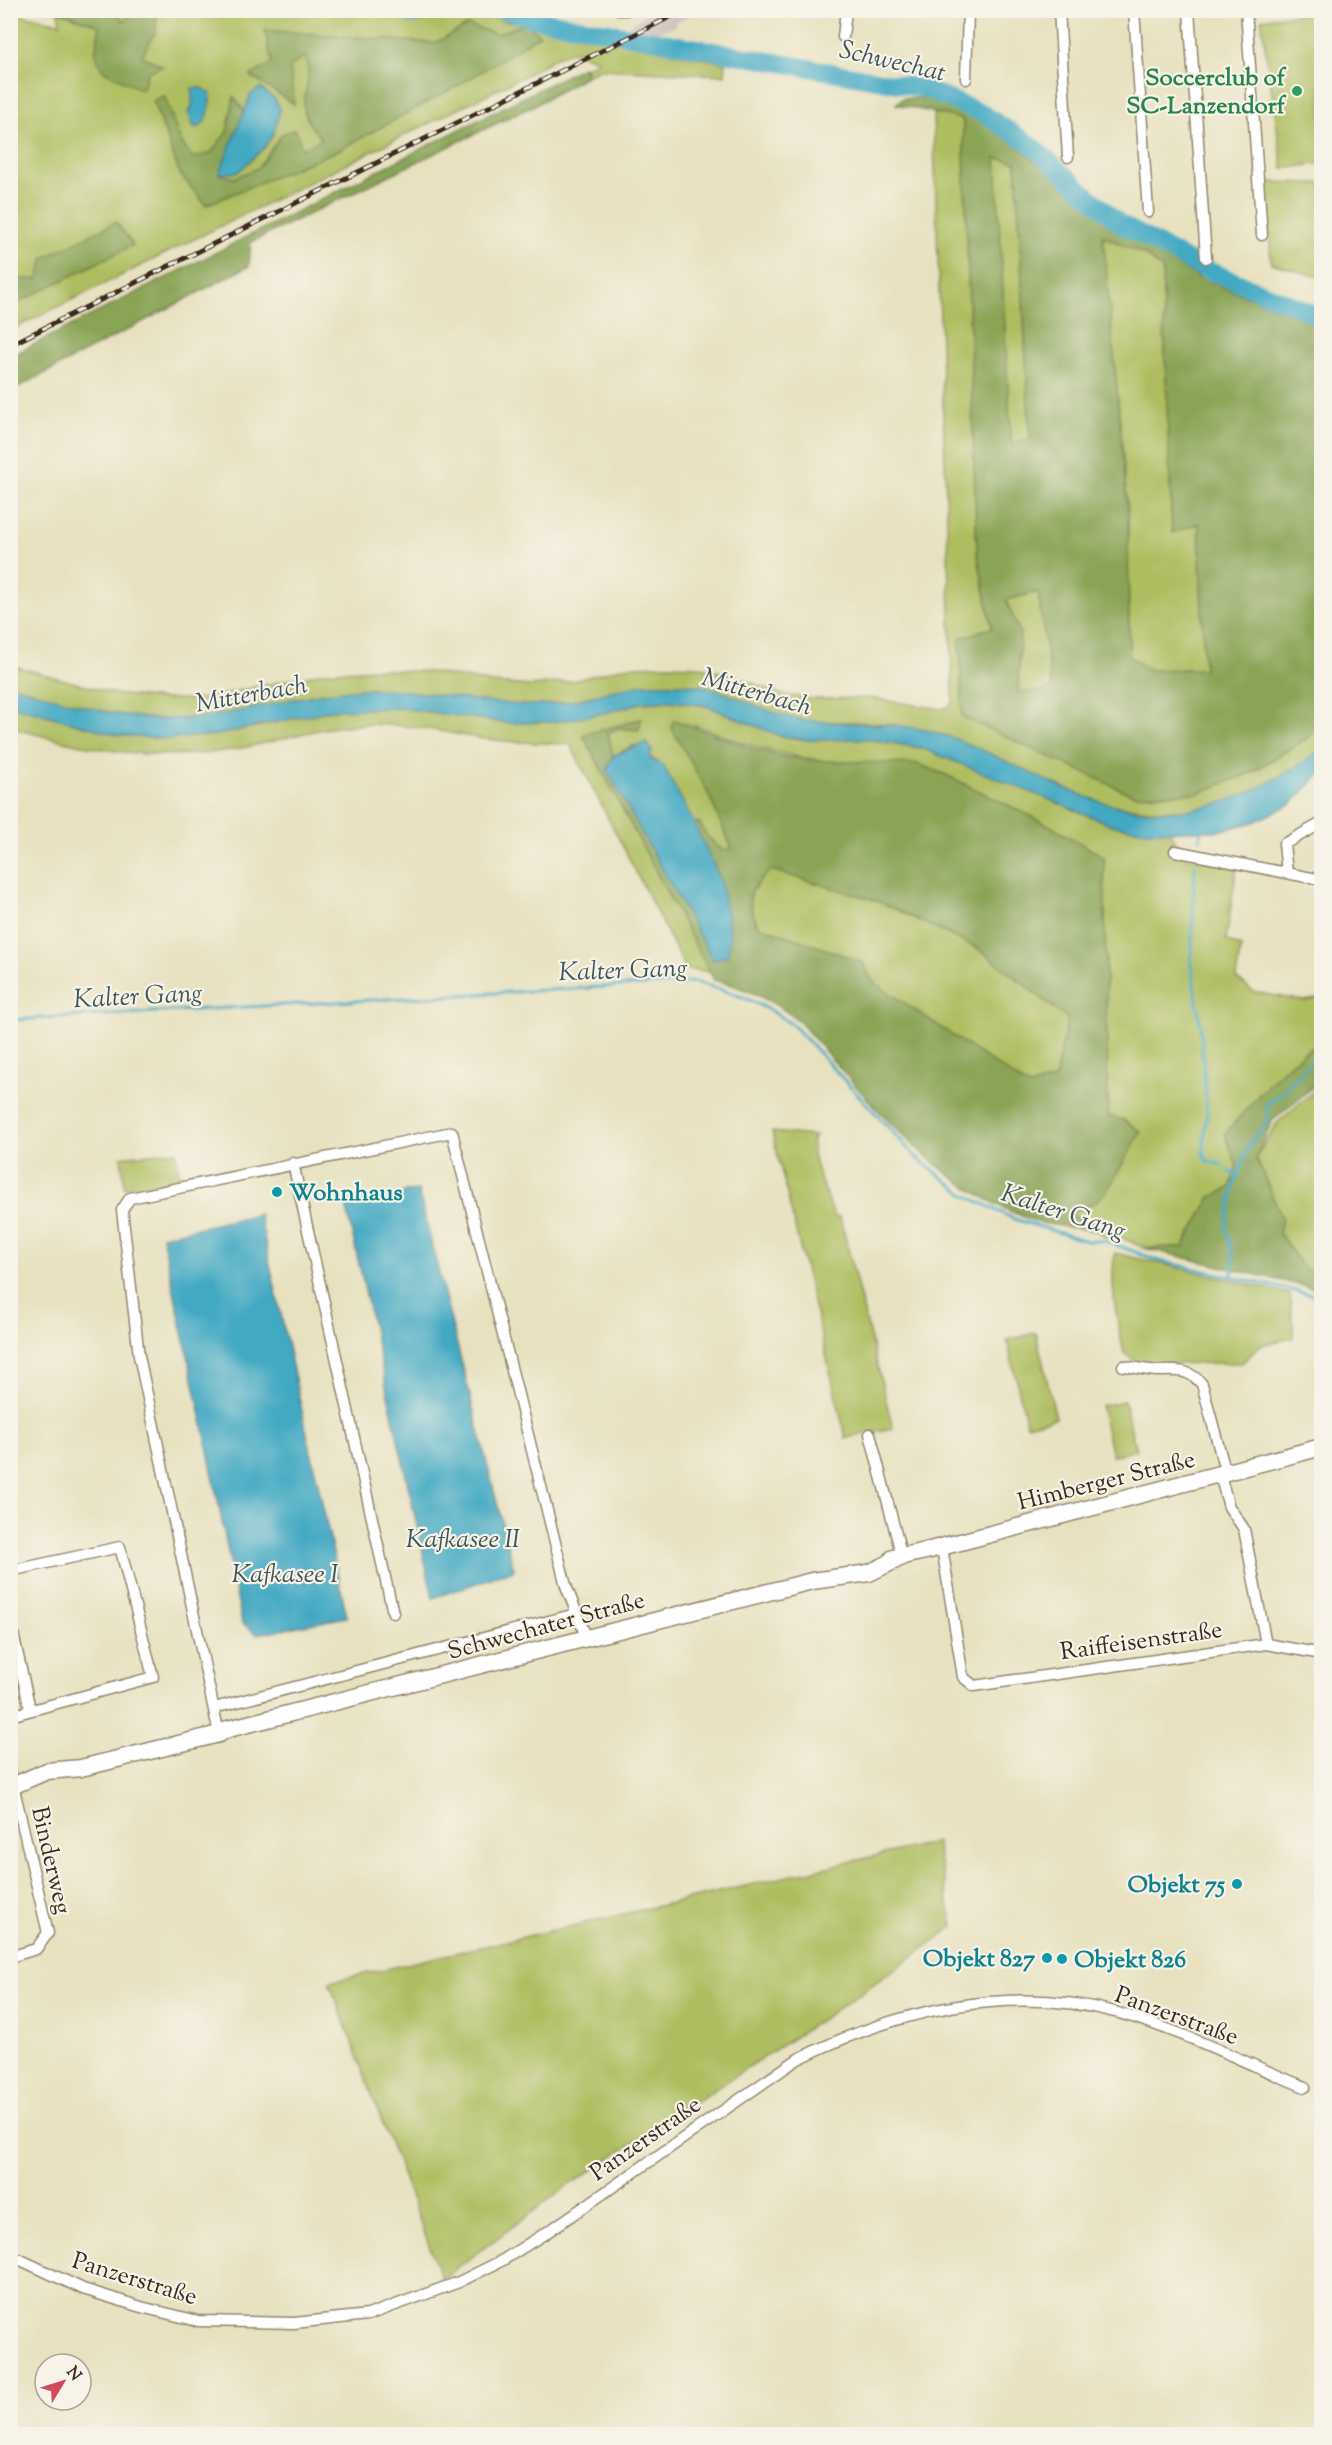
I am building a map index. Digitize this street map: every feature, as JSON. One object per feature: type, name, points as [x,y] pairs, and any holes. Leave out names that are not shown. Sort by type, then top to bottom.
[{"type":"main road","name":"Himberger Straße","points":[[902,1557],[1223,1475],[1322,1447]]},
{"type":"main road","name":"Schwechater Straße","points":[[12,1782],[47,1771],[81,1768],[219,1734],[228,1729],[812,1581],[869,1573],[902,1557]]},
{"type":"street","points":[[620,10],[627,10]]},
{"type":"street","points":[[843,37],[846,10]]},
{"type":"street","points":[[966,79],[968,10]]},
{"type":"street","points":[[1059,10],[1068,157]]},
{"type":"street","points":[[1134,10],[1149,212]]},
{"type":"street","points":[[1189,10],[1206,258]]},
{"type":"street","points":[[1246,10],[1262,235]]},
{"type":"street","points":[[1287,873],[1284,844],[1322,823]]},
{"type":"street","points":[[1174,850],[1322,880]]},
{"type":"street","points":[[219,1734],[138,1356],[122,1210],[130,1198],[452,1132],[566,1586],[587,1639]]},
{"type":"street","points":[[293,1163],[393,1613]]},
{"type":"street","points":[[1123,1366],[1155,1371],[1184,1370],[1195,1375],[1202,1384],[1229,1507],[1244,1529],[1266,1644]]},
{"type":"street","points":[[870,1434],[902,1557]]},
{"type":"street","points":[[10,1571],[120,1547],[153,1677],[10,1716]]},
{"type":"street","name":"Raiffeisenstraße","points":[[942,1547],[963,1677],[967,1683],[974,1686],[1266,1644],[1322,1654]]},
{"type":"street","points":[[214,1708],[576,1614]]},
{"type":"street","points":[[10,1620],[30,1709]]},
{"type":"street","name":"Binderweg","points":[[10,1957],[36,1949],[48,1934],[12,1782]]},
{"type":"street","name":"Panzerstraße","points":[[10,2255],[83,2289],[198,2321],[294,2323],[368,2315],[459,2282],[503,2260],[549,2231],[798,2060],[841,2038],[879,2024],[954,2005],[1019,2001],[1067,2003],[1118,2013],[1197,2040],[1305,2087]]},
{"type":"shaded area","points":[[651,10],[698,11],[676,22],[675,26],[654,34],[629,26]]},
{"type":"green space","points":[[383,10],[386,16],[418,22],[450,13],[473,14],[474,11],[482,11],[492,17],[531,28],[526,23],[726,63],[725,75],[600,69],[588,75],[583,67],[586,68],[598,60],[573,51],[556,57],[526,75],[11,330],[11,13],[60,23],[58,11]]},
{"type":"green space","points":[[58,11],[115,11],[123,21],[139,11],[157,11],[156,31],[142,56],[163,66],[148,72],[142,90],[102,70],[95,53],[100,26]]},
{"type":"green space","name":"Soccerclub of SC-Lanzendorf","points":[[1321,11],[1321,163],[1283,169],[1261,19]]},
{"type":"green space","points":[[526,23],[540,35],[461,84],[339,150],[206,205],[180,174],[153,101],[164,95],[181,142],[193,158],[211,153],[227,132],[234,97],[245,112],[219,174],[234,178],[258,168],[282,134],[295,129],[302,149],[322,139],[311,126],[304,106],[308,80],[305,56],[290,67],[294,104],[250,76],[272,63],[265,30],[435,43],[468,25],[497,34]]},
{"type":"green space","points":[[583,67],[588,75],[535,105],[251,242],[249,266],[11,391],[11,356]]},
{"type":"green space","points":[[903,98],[941,98],[984,119],[1120,229],[1200,278],[1321,325],[1321,729],[1253,772],[1198,793],[1133,795],[962,717],[960,638],[992,628],[977,552],[963,119],[896,104]],"holes":[[[996,158],[1016,162],[1030,439],[1011,444]],[[1103,236],[1142,253],[1162,269],[1172,533],[1199,523],[1204,669],[1149,670],[1129,656],[1128,513]],[[1038,592],[1052,689],[1018,693],[1020,633],[1006,600]]]},
{"type":"green space","points":[[933,113],[963,118],[977,552],[992,628],[979,631],[962,717],[1253,772],[1321,729],[1321,750],[1294,769],[1243,796],[1191,809],[1163,811],[1100,802],[903,727],[880,723],[791,718],[694,685],[643,686],[569,702],[532,706],[491,703],[410,691],[369,689],[321,694],[224,714],[154,719],[112,713],[11,685],[10,665],[116,694],[163,699],[202,699],[324,672],[375,669],[431,672],[493,683],[532,686],[572,681],[628,666],[671,665],[698,666],[732,675],[783,695],[813,699],[870,698],[941,709],[948,707],[953,702]]},
{"type":"green space","points":[[995,158],[1016,161],[1030,439],[1011,444]]},
{"type":"green space","points":[[1266,182],[1321,183],[1321,278],[1271,263]]},
{"type":"green space","points":[[116,222],[133,245],[11,306],[11,275],[21,279],[38,279],[44,258]]},
{"type":"green space","points":[[1103,236],[1142,253],[1162,268],[1172,532],[1199,522],[1204,669],[1149,670],[1129,657],[1128,513]]},
{"type":"green space","points":[[1038,592],[1052,690],[1017,693],[1019,633],[1006,600]]},
{"type":"green space","points":[[671,701],[707,706],[780,736],[809,740],[868,739],[921,748],[1146,831],[1168,830],[1179,845],[1181,856],[1237,866],[1226,940],[1241,947],[1236,978],[1254,992],[1305,1001],[1321,998],[1321,1046],[1309,1048],[1263,1091],[1230,1188],[1211,1197],[1183,1247],[1144,1248],[1120,1237],[1115,1240],[1103,1236],[1091,1220],[1073,1217],[1074,1211],[1094,1203],[1124,1120],[1108,1117],[1104,857],[826,761],[759,748],[695,725],[707,791],[732,848],[723,851],[707,836],[699,822],[694,823],[663,766],[634,745],[613,756],[608,733],[619,728],[639,730],[641,719],[583,735],[710,972],[686,969],[570,744],[484,739],[419,728],[370,724],[321,729],[225,751],[168,755],[91,747],[11,728],[11,705],[117,735],[164,739],[217,735],[332,710],[400,708],[508,723],[555,722],[604,713],[640,703]]},
{"type":"green space","points":[[641,719],[639,730],[619,728],[608,733],[613,756],[607,770],[720,879],[694,823],[699,822],[707,836],[723,851],[732,848],[707,791],[671,727],[674,720],[752,748],[786,757],[826,761],[918,764],[946,775],[1047,824],[1104,857],[1108,1116],[1124,1120],[1141,1132],[1107,1191],[1094,1203],[1074,1211],[1073,1217],[1091,1220],[1099,1231],[1054,1225],[1027,1218],[992,1202],[960,1183],[930,1160],[875,1107],[798,1020],[758,995],[714,980],[583,735]],"holes":[[[771,870],[878,901],[979,949],[1068,1019],[1055,1079],[1029,1087],[872,981],[863,962],[758,926],[750,901],[757,884]]]},
{"type":"green space","points":[[770,869],[878,901],[979,949],[1068,1019],[1055,1079],[1029,1087],[872,981],[863,962],[758,926],[751,907],[751,895],[753,889]]},
{"type":"green space","points":[[1321,1046],[1321,1080],[1272,1121],[1256,1158],[1282,1218],[1279,1233],[1303,1268],[1321,1277],[1321,1290],[1144,1248],[1183,1247],[1211,1197],[1230,1188],[1237,1166],[1225,1134],[1283,1070],[1296,1059]]},
{"type":"green space","points":[[1321,1085],[1321,1277],[1303,1268],[1279,1233],[1282,1218],[1256,1158],[1277,1123]]},
{"type":"green space","points":[[772,1132],[815,1136],[812,1143],[815,1163],[834,1217],[840,1217],[893,1428],[846,1438]]},
{"type":"green space","points":[[176,1151],[180,1181],[125,1188],[121,1157]]},
{"type":"green space","points":[[1115,1253],[1290,1294],[1294,1338],[1261,1345],[1242,1363],[1140,1364],[1124,1353],[1113,1290]]},
{"type":"green space","points":[[1036,1333],[1056,1418],[1027,1425],[1007,1340]]},
{"type":"green space","points":[[1124,1401],[1136,1450],[1112,1456],[1101,1406]]},
{"type":"green space","points":[[936,1842],[953,1927],[857,1996],[566,2187],[442,2279],[329,1982]]},
{"type":"water","points":[[192,88],[203,88],[211,94],[206,120],[194,128],[188,112],[192,107]]},
{"type":"water","points":[[260,88],[275,99],[280,109],[274,133],[264,148],[238,172],[219,174],[251,94]]},
{"type":"water","points":[[642,684],[705,687],[799,719],[892,725],[929,731],[967,743],[1082,795],[1132,809],[1162,812],[1190,810],[1218,804],[1270,782],[1321,750],[1321,773],[1291,804],[1254,822],[1218,831],[1146,831],[1112,825],[921,748],[868,739],[809,740],[780,736],[707,706],[671,701],[640,703],[604,713],[555,722],[508,723],[400,708],[332,710],[217,735],[164,739],[117,735],[10,705],[11,685],[112,713],[174,719],[224,714],[347,690],[392,690],[510,704],[544,705],[572,701]]},
{"type":"water","points":[[646,742],[652,751],[650,759],[663,765],[720,879],[730,931],[728,956],[713,960],[607,770],[613,756]]},
{"type":"water","name":"Kafkasee II","points":[[418,1190],[514,1570],[433,1598],[346,1205]]},
{"type":"water","name":"Kafkasee I","points":[[259,1214],[347,1617],[257,1634],[242,1623],[203,1425],[162,1236]]},
{"type":"waterway","name":"Schwechat","points":[[399,10],[414,15],[428,10]]},
{"type":"waterway","name":"Schwechat","points":[[503,10],[535,19],[926,89],[982,113],[1030,144],[1119,223],[1198,266],[1322,317]]},
{"type":"waterway","points":[[1200,839],[1201,829]]},
{"type":"waterway","points":[[1195,866],[1191,964],[1200,1021],[1207,1111],[1203,1153],[1207,1161],[1223,1165]]},
{"type":"waterway","name":"Kalter Gang","points":[[10,1020],[694,982],[746,999],[794,1026],[916,1157],[965,1195],[1014,1219],[1087,1241],[1105,1241],[1160,1261],[1322,1297]]},
{"type":"waterway","points":[[1232,1278],[1233,1256],[1226,1226],[1235,1183],[1249,1145],[1268,1121],[1266,1105],[1282,1093],[1317,1056],[1322,1055]]},
{"type":"waterway","points":[[1229,1171],[1237,1177]]},
{"type":"railway","points":[[10,345],[684,10]]},
{"type":"place","name":"Soccerclub of SC-Lanzendorf","points":[[1297,91]]},
{"type":"place","name":"Wohnhaus","points":[[277,1192]]},
{"type":"place","name":"Objekt 75","points":[[1237,1884]]},
{"type":"place","name":"Objekt 827","points":[[1047,1958]]},
{"type":"place","name":"Objekt 826","points":[[1062,1959]]},
{"type":"water label","name":"Mitterbach","points":[[757,691]]},
{"type":"water label","name":"Mitterbach","points":[[251,693]]}]
